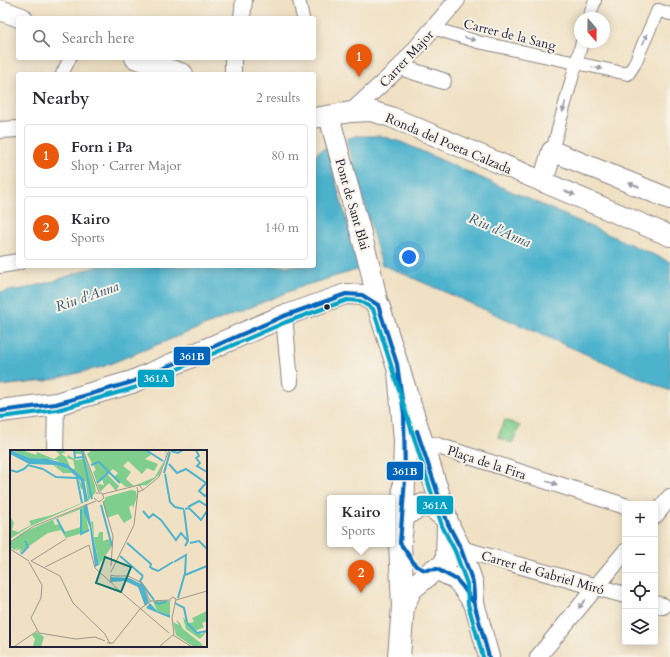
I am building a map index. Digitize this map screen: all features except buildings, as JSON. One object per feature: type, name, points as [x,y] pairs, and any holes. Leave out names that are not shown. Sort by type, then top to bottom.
[{"type":"main road","points":[[378,305],[398,371],[413,442],[447,521],[447,559],[442,568],[435,570],[424,570],[416,566],[400,543]]},
{"type":"main road","points":[[0,411],[56,404],[132,382],[284,316]]},
{"type":"main road","points":[[399,657],[403,606],[400,543],[413,442]]},
{"type":"main road","points":[[403,517],[412,510],[423,505],[434,508],[447,521]]},
{"type":"main road","points":[[403,606],[411,588],[435,570]]},
{"type":"street","points":[[242,16],[244,0]]},
{"type":"street","points":[[299,0],[303,16]]},
{"type":"street","name":"Carrer Major","points":[[351,112],[400,67],[457,0]]},
{"type":"street","points":[[591,12],[595,0]]},
{"type":"street","points":[[0,10],[16,16]]},
{"type":"street","name":"Carrer de la Sang","points":[[433,28],[478,42],[628,74],[634,65],[658,10],[670,14]]},
{"type":"street","points":[[543,182],[580,48]]},
{"type":"street","points":[[63,72],[69,60]]},
{"type":"street","points":[[141,60],[177,72]]},
{"type":"street","points":[[233,60],[233,72]]},
{"type":"street","points":[[400,67],[443,81]]},
{"type":"street","name":"Ronda del Poeta Calzada","points":[[319,115],[371,111],[391,117],[670,236]]},
{"type":"street","name":"Pont de Sant Blai","points":[[319,115],[335,141],[370,267],[378,305]]},
{"type":"street","points":[[0,130],[16,129]]},
{"type":"street","points":[[552,151],[670,199]]},
{"type":"street","points":[[0,265],[16,262]]},
{"type":"street","points":[[290,382],[284,316],[346,294],[362,295],[378,305]]},
{"type":"street","points":[[55,450],[56,404]]},
{"type":"street","name":"Plaça de la Fira","points":[[413,442],[438,446],[622,505]]},
{"type":"street","points":[[659,516],[670,498]]},
{"type":"street","points":[[447,521],[461,549],[473,583],[474,603],[489,657]]},
{"type":"street","name":"Carrer de Gabriel Miró","points":[[461,549],[622,594]]},
{"type":"street","points":[[538,657],[622,556]]},
{"type":"street","points":[[435,570],[457,580],[474,603]]},
{"type":"green space","points":[[505,420],[520,426],[512,443],[498,437]]},
{"type":"water","name":"Riu d'Anna","points":[[355,136],[380,136],[401,142],[670,262],[670,391],[381,264],[346,139]]},
{"type":"water","name":"Riu d'Anna","points":[[326,147],[360,269],[303,286],[102,367],[46,381],[0,386],[0,292],[23,289],[54,281],[91,268],[316,268],[316,154]]},
{"type":"pier","points":[[346,138],[381,264],[380,265],[344,139]]},
{"type":"transit line","name":"361B","points":[[0,411],[56,404],[132,382],[284,316],[346,294],[362,295],[378,305]]},
{"type":"transit line","name":"361A","points":[[1,417],[57,410],[134,388],[286,322],[347,300],[360,301],[373,309],[442,526],[455,551],[467,584],[468,604],[483,657]]},
{"type":"transit line","name":"361B","points":[[378,305],[397,364],[404,414],[405,479],[400,543],[416,566],[425,570],[437,569],[457,580],[463,587],[474,603],[489,657]]},
{"type":"transit line","name":"361B","points":[[417,431],[448,524],[461,549],[473,583],[475,607]]},
{"type":"place","name":"Forn i Pa","points":[[359,77]]},
{"type":"place","name":"Kairo","points":[[361,593]]}]
